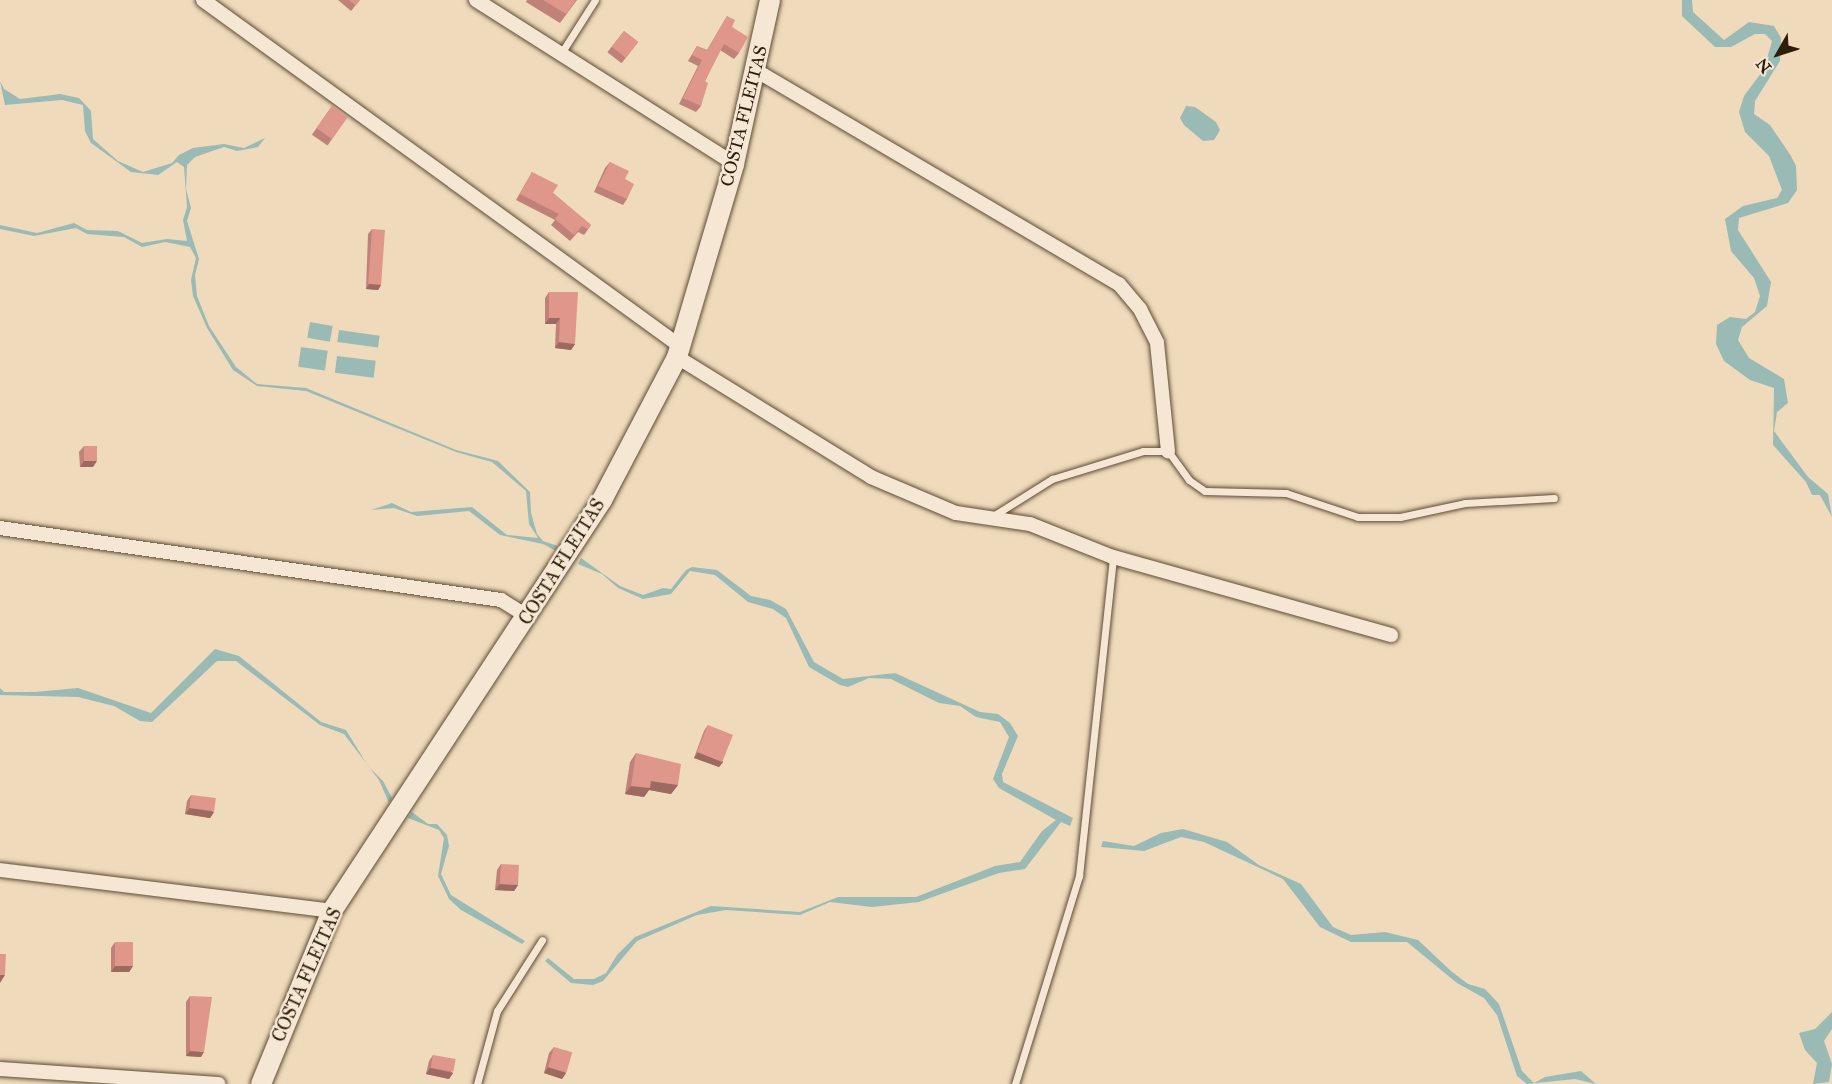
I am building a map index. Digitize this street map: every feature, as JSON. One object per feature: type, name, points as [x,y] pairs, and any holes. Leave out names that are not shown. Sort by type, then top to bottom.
[{"type":"main road","name":"COSTA FLEITAS","points":[[261,1084],[332,911],[528,617],[602,500],[679,352],[734,164],[757,71],[770,0]]},
{"type":"street","points":[[203,0],[679,352],[871,477],[956,513],[1030,524],[1113,557],[1391,635]]},
{"type":"street","points":[[476,0],[734,164]]},
{"type":"street","points":[[757,71],[1119,284],[1140,309],[1157,343],[1168,451]]},
{"type":"street","points":[[0,528],[501,600],[528,617]]},
{"type":"street","points":[[0,870],[332,911]]},
{"type":"street","points":[[0,1069],[219,1084]]},
{"type":"lane","points":[[560,55],[595,0]]},
{"type":"lane","points":[[991,517],[1052,478],[1143,451],[1168,451],[1189,480],[1205,491],[1286,493],[1358,517],[1400,517],[1465,503],[1554,498]]},
{"type":"lane","points":[[1016,1084],[1079,876],[1113,557]]},
{"type":"lane","points":[[477,1084],[497,1011],[542,940]]},
{"type":"water","points":[[1682,0],[1692,0],[1693,12],[1724,40],[1749,22],[1774,26],[1781,38],[1780,61],[1755,101],[1754,114],[1770,125],[1791,156],[1796,166],[1797,190],[1788,203],[1739,218],[1738,230],[1771,282],[1767,306],[1742,327],[1738,340],[1749,358],[1784,379],[1788,403],[1777,412],[1774,431],[1808,477],[1828,494],[1832,517],[1820,495],[1812,495],[1806,482],[1773,445],[1774,388],[1750,380],[1724,361],[1716,344],[1717,325],[1730,317],[1746,319],[1755,312],[1760,296],[1754,278],[1731,251],[1725,219],[1743,206],[1777,198],[1782,190],[1769,156],[1745,132],[1739,112],[1744,96],[1764,69],[1772,41],[1765,34],[1755,34],[1731,47],[1715,47],[1682,16]]},
{"type":"water","points":[[0,81],[4,89],[20,99],[60,94],[79,98],[91,111],[93,139],[118,161],[143,172],[172,163],[179,155],[193,148],[224,144],[244,148],[265,138],[258,147],[237,151],[224,147],[195,157],[187,165],[186,189],[191,208],[187,221],[199,259],[195,275],[197,296],[209,326],[236,367],[257,384],[306,388],[456,450],[498,461],[530,492],[531,513],[537,534],[543,541],[561,547],[558,552],[543,544],[500,535],[469,511],[417,516],[394,508],[371,510],[392,503],[411,512],[472,507],[507,535],[538,538],[529,524],[526,491],[492,462],[456,452],[306,391],[257,386],[233,370],[207,328],[193,296],[191,280],[196,258],[190,247],[165,242],[142,247],[124,237],[87,234],[76,228],[34,236],[0,229],[0,225],[37,233],[74,223],[87,230],[118,231],[142,243],[167,239],[187,241],[183,220],[187,207],[184,167],[177,162],[158,175],[131,172],[91,143],[85,131],[83,105],[62,100],[5,105]]},
{"type":"water","points":[[1186,106],[1195,107],[1216,122],[1220,130],[1214,140],[1203,141],[1184,125],[1180,118]]},
{"type":"water","points":[[310,322],[333,326],[330,342],[307,338]]},
{"type":"water","points":[[339,330],[380,336],[378,348],[337,342]]},
{"type":"water","points":[[301,347],[328,351],[325,371],[298,367]]},
{"type":"water","points":[[337,356],[376,361],[374,378],[335,373]]},
{"type":"water","points":[[581,558],[620,586],[643,595],[663,588],[671,589],[686,570],[692,567],[717,570],[751,596],[770,600],[786,609],[814,662],[843,679],[895,673],[980,712],[998,714],[1010,723],[1018,736],[1002,774],[1003,782],[1073,818],[1070,826],[1061,822],[1025,869],[999,873],[919,902],[872,907],[830,902],[800,915],[726,910],[697,915],[637,941],[603,981],[593,985],[571,983],[545,961],[548,958],[574,979],[594,979],[606,973],[617,955],[635,937],[711,906],[800,912],[838,897],[916,897],[995,866],[1020,862],[1042,831],[1056,820],[999,788],[993,779],[1009,737],[1000,722],[976,717],[960,706],[939,703],[891,679],[869,678],[848,687],[840,685],[809,667],[786,618],[773,609],[748,602],[715,575],[690,571],[671,594],[643,599],[618,588],[602,574],[578,564]]},
{"type":"water","points":[[215,649],[239,656],[321,722],[346,730],[367,764],[344,734],[320,725],[236,661],[217,661],[152,722],[140,721],[114,706],[78,697],[0,695],[0,688],[4,692],[35,692],[78,688],[151,713]]},
{"type":"water","points":[[369,767],[383,781],[392,798],[389,803],[379,780]]},
{"type":"water","points":[[412,812],[428,824],[437,824],[447,835],[449,846],[441,874],[451,895],[525,941],[522,944],[461,910],[449,899],[438,876],[444,838],[439,830],[408,818]]},
{"type":"water","points":[[1183,829],[1227,842],[1259,865],[1301,884],[1333,927],[1351,935],[1385,932],[1418,940],[1451,971],[1468,984],[1485,989],[1499,1004],[1522,1071],[1534,1083],[1545,1077],[1581,1071],[1596,1084],[1575,1079],[1527,1084],[1517,1076],[1497,1015],[1484,998],[1457,983],[1407,942],[1351,942],[1320,927],[1283,879],[1204,842],[1181,837],[1144,851],[1101,847],[1103,841],[1134,846],[1161,833]]},
{"type":"water","points":[[1832,1012],[1832,1029],[1824,1041],[1832,1064],[1829,1082],[1813,1084],[1817,1063],[1805,1050],[1799,1033],[1815,1029]]},
{"type":"building","points":[[349,0],[360,0],[355,5]]},
{"type":"building","points":[[543,0],[576,0],[566,14]]},
{"type":"building","points":[[727,16],[735,20],[732,27],[748,37],[739,53],[724,44],[705,81],[708,83],[701,106],[683,98],[702,60],[692,55],[697,46],[707,51]]},
{"type":"building","points":[[624,31],[638,42],[626,58],[612,47]]},
{"type":"building","points":[[332,106],[348,117],[332,139],[317,128]]},
{"type":"building","points":[[610,162],[629,171],[625,179],[634,184],[627,199],[598,186]]},
{"type":"building","points":[[532,172],[558,185],[553,193],[591,225],[588,229],[582,226],[574,235],[555,219],[559,214],[520,194]]},
{"type":"building","points":[[372,229],[385,230],[381,285],[368,284]]},
{"type":"building","points":[[549,292],[578,292],[575,344],[559,342],[560,318],[549,318]]},
{"type":"building","points":[[84,446],[97,446],[97,461],[84,461]]},
{"type":"building","points":[[708,725],[733,735],[722,762],[697,752]]},
{"type":"building","points":[[636,753],[681,764],[678,785],[651,781],[650,788],[631,786]]},
{"type":"building","points":[[191,795],[216,798],[214,811],[189,808]]},
{"type":"building","points":[[501,864],[519,865],[518,885],[500,884]]},
{"type":"building","points":[[115,942],[133,942],[133,966],[115,966]]},
{"type":"building","points":[[0,954],[6,954],[5,975],[0,975]]},
{"type":"building","points":[[190,996],[212,997],[204,1052],[190,1051]]},
{"type":"building","points":[[554,1047],[572,1052],[566,1072],[548,1067]]},
{"type":"building","points":[[433,1055],[456,1059],[453,1072],[431,1068]]}]
